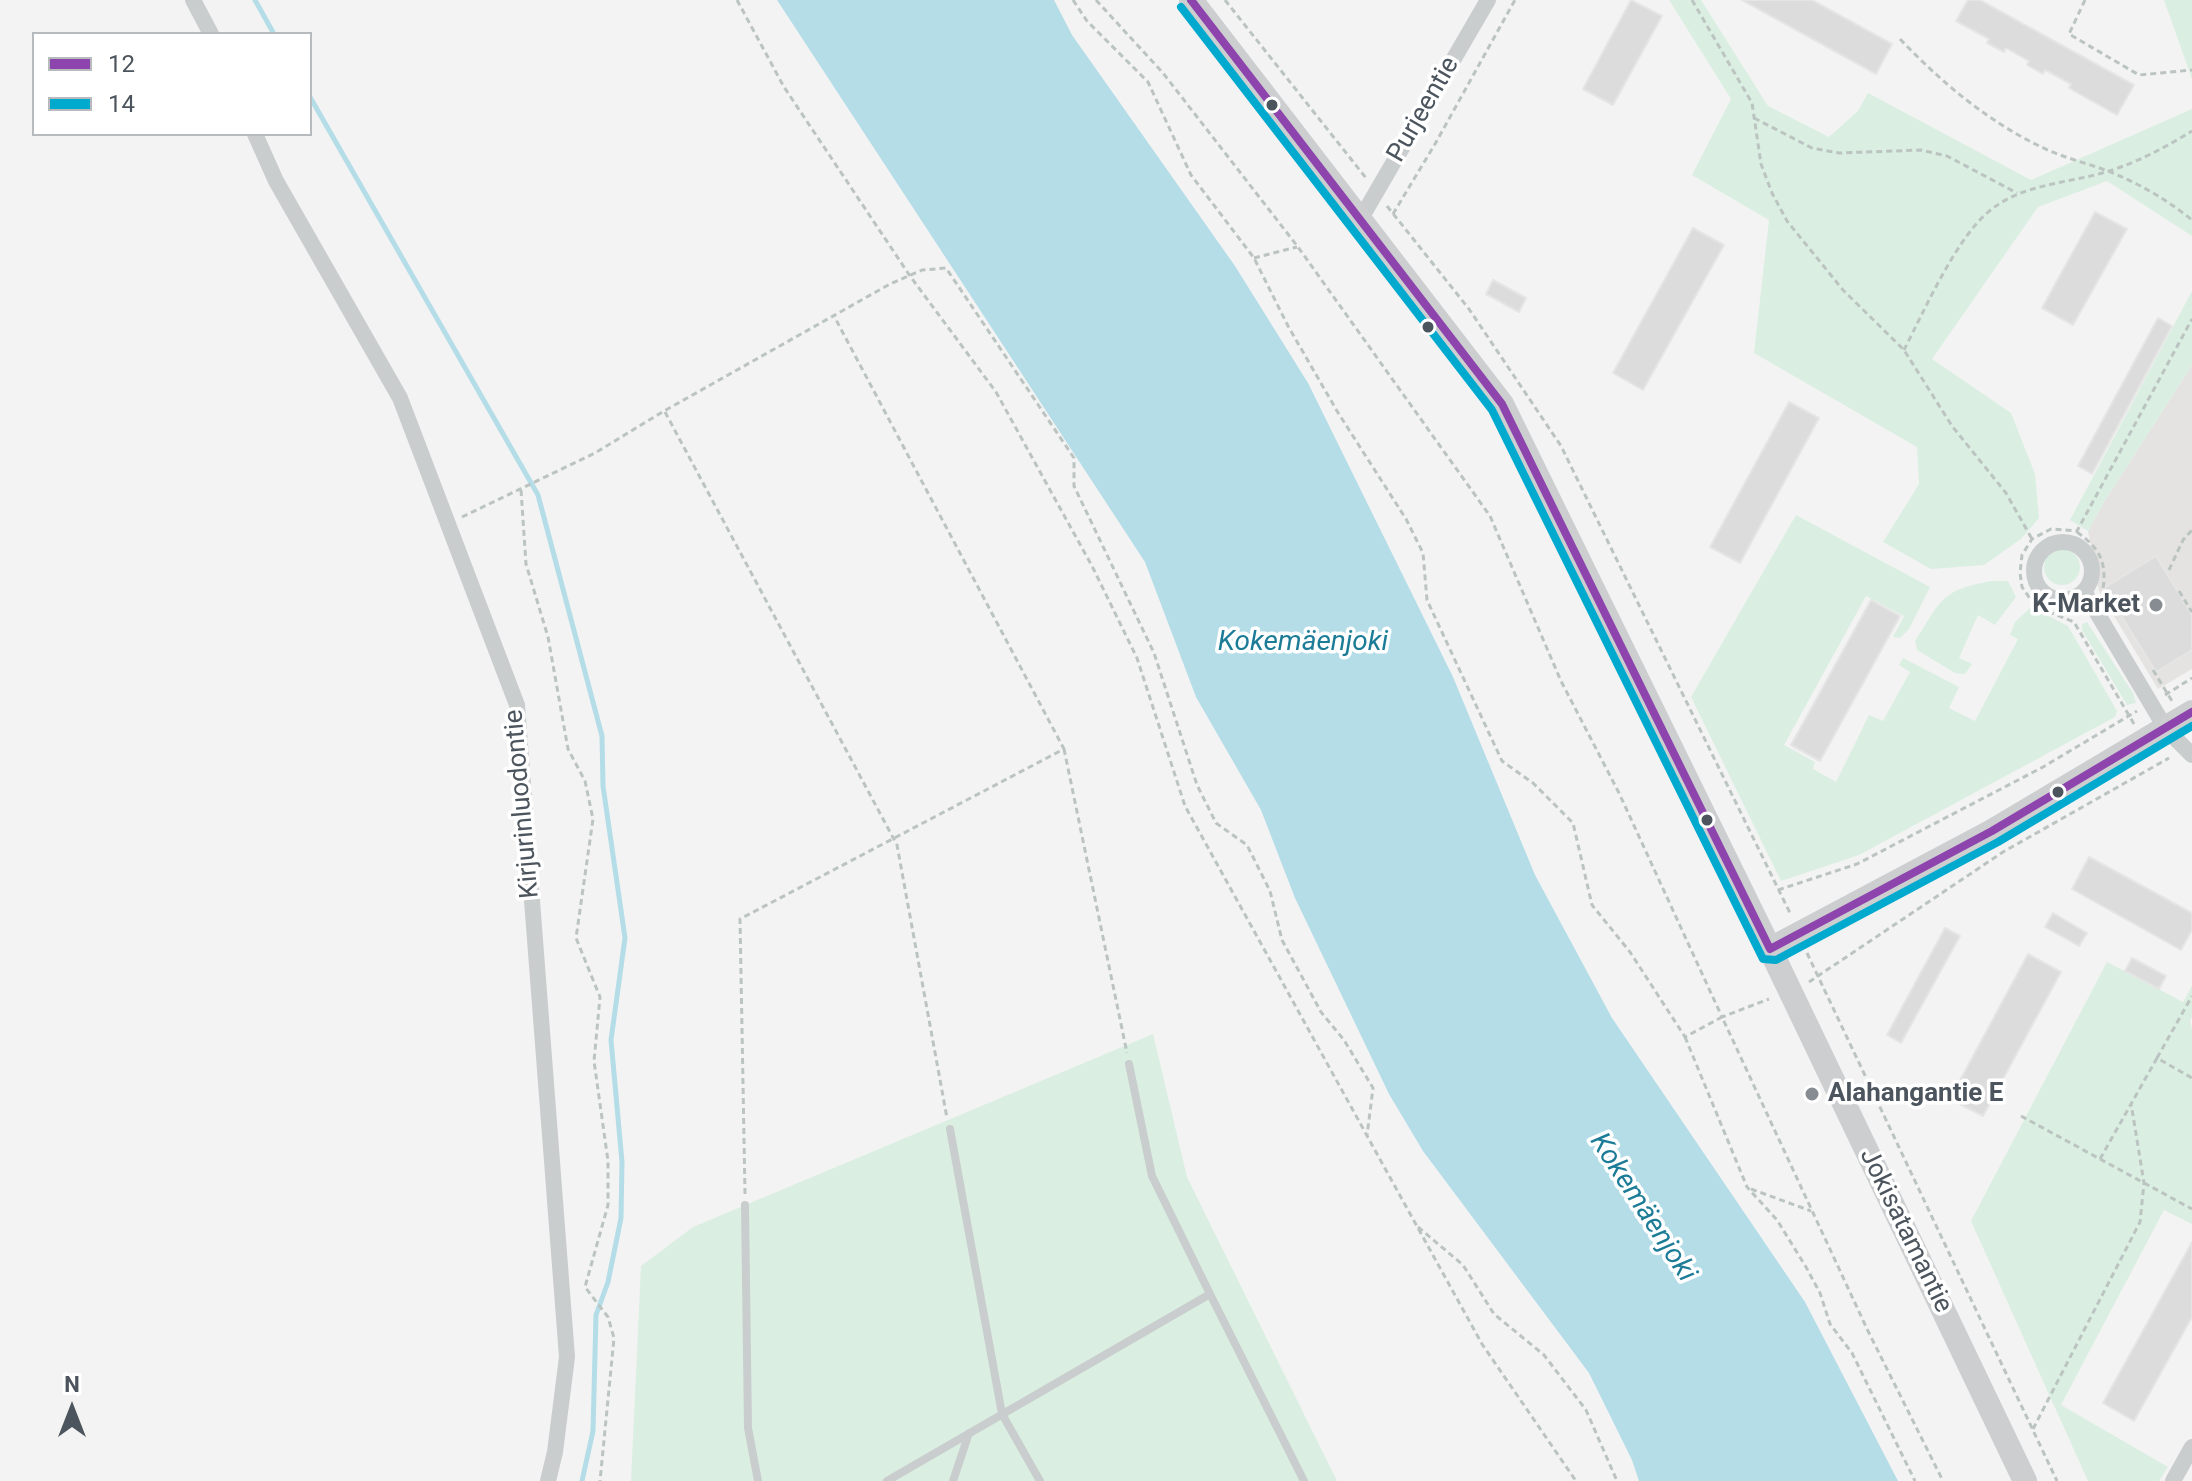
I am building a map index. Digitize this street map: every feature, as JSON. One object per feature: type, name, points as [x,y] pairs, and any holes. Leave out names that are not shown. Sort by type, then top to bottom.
[{"type":"street","points":[[193,0],[210,32]]},
{"type":"street","name":"Jokisatamantie","points":[[1191,0],[1502,404],[1770,949],[2025,1481]]},
{"type":"street","name":"Purjeentie","points":[[1360,220],[1488,0]]},
{"type":"street","name":"Kirjurinluodontie","points":[[256,136],[276,181],[400,398],[517,705],[567,1357],[555,1452],[548,1481]]},
{"type":"street","points":[[2084,591],[2166,729],[2187,752]]},
{"type":"street","points":[[1770,949],[1992,831],[2192,712]]},
{"type":"street","points":[[2173,1481],[2192,1447]]},
{"type":"lane","points":[[1129,1064],[1152,1176],[1304,1481]]},
{"type":"lane","points":[[950,1129],[1002,1414],[1040,1481]]},
{"type":"lane","points":[[745,1205],[748,1428],[758,1481]]},
{"type":"lane","points":[[887,1481],[1210,1294]]},
{"type":"lane","points":[[953,1481],[969,1433]]},
{"type":"path","points":[[737,0],[784,87],[910,276],[996,392],[1092,566],[1137,658],[1185,806],[1482,1344],[1576,1481]]},
{"type":"path","points":[[1073,0],[1087,21],[1148,82],[1191,175],[1254,258],[1302,350],[1406,519],[1423,553],[1427,600],[1502,761],[1533,783],[1573,823],[1592,905],[1630,952],[1685,1037],[1747,1187],[1777,1220],[1806,1267],[1820,1293],[1830,1324],[1852,1353],[1915,1481]]},
{"type":"path","points":[[1096,0],[1163,73],[1298,247],[1490,516],[1561,681],[1619,793],[1811,1211],[1943,1481]]},
{"type":"path","points":[[1393,214],[1515,0]]},
{"type":"path","points":[[1692,0],[1752,103],[1761,164],[1787,221],[1843,290],[1904,350],[1952,426],[2006,493],[2032,539]]},
{"type":"path","points":[[2085,0],[2069,34],[2139,75],[2192,70]]},
{"type":"path","points":[[1900,39],[1936,77],[2001,126],[2052,152],[2108,171],[2162,196],[2192,220]]},
{"type":"path","points":[[1754,118],[1812,148],[1839,153],[1921,150],[1947,156],[2017,193]]},
{"type":"path","points":[[1904,350],[1955,255],[1987,213],[2017,193],[2108,171],[2165,148],[2192,131]]},
{"type":"path","points":[[1254,258],[1298,247]]},
{"type":"path","points":[[448,524],[595,453],[890,284],[922,270],[946,268],[1074,458],[1074,486],[1154,653],[1197,785],[1216,823],[1247,845],[1270,891],[1282,940],[1321,1012],[1344,1040],[1373,1088],[1367,1136]]},
{"type":"path","points":[[834,316],[1064,749],[1129,1064]]},
{"type":"path","points":[[2077,531],[2192,319]]},
{"type":"path","points":[[664,411],[897,845],[950,1129]]},
{"type":"path","points":[[521,490],[526,564],[548,637],[568,749],[585,781],[593,819],[576,938],[600,997],[594,1061],[608,1161],[608,1205],[585,1287],[604,1312],[614,1338],[600,1481]]},
{"type":"path","points":[[2103,592],[2105,578],[2100,555],[2095,545],[2077,531],[2051,529],[2032,539],[2022,555],[2022,587],[2031,600],[2044,610],[2074,622],[2128,716]]},
{"type":"path","points":[[2169,570],[2183,540],[2192,530]]},
{"type":"path","points":[[2179,591],[2192,612]]},
{"type":"path","points":[[2151,668],[2168,693]]},
{"type":"path","points":[[1778,890],[1857,864],[2030,774],[2192,678]]},
{"type":"path","points":[[745,1205],[740,919],[1064,749]]},
{"type":"path","points":[[1818,979],[2003,852],[2187,752]]},
{"type":"path","points":[[1685,1037],[1722,1017],[1790,991]]},
{"type":"path","points":[[2100,1159],[2192,996]]},
{"type":"path","points":[[2157,1058],[2192,1078]]},
{"type":"path","points":[[2033,1430],[2140,1222],[2144,1183],[2131,1103]]},
{"type":"path","points":[[2021,1116],[2192,1209]]},
{"type":"path","points":[[1747,1187],[1811,1211]]},
{"type":"path","points":[[1417,1226],[1463,1265],[1494,1314],[1544,1355],[1586,1410],[1617,1481]]},
{"type":"shaded area","points":[[2192,365],[2192,669],[2158,689],[2099,591],[2088,531]]},
{"type":"green space","points":[[1669,0],[1701,0],[1768,106],[1829,137],[1858,111],[1868,93],[2031,180],[2192,109],[2192,236],[2107,181],[2038,207],[1932,359],[2011,413],[2035,474],[2039,518],[2021,539],[1984,565],[1931,569],[1883,542],[1919,484],[1917,447],[1754,353],[1769,220],[1692,175],[1731,99]]},
{"type":"green space","points":[[2164,0],[2192,0],[2192,79]]},
{"type":"green space","points":[[2192,291],[2192,365],[2088,531],[2070,520]]},
{"type":"green space","points":[[1796,515],[1930,587],[1909,629],[1900,638],[1893,637],[1904,616],[1866,596],[1784,745],[1815,762],[1813,769],[1836,782],[1869,715],[1883,721],[1910,672],[1899,665],[1903,658],[1959,687],[1949,708],[1975,721],[2018,639],[2010,635],[2015,622],[2031,607],[2068,626],[2117,711],[2115,717],[1859,855],[1781,881],[1691,697]]},
{"type":"green space","points":[[2062,549],[2075,554],[2080,567],[2075,580],[2062,585],[2049,580],[2044,567],[2049,554]]},
{"type":"green space","points":[[1992,581],[2008,581],[2016,597],[1995,625],[1978,615],[1959,658],[1972,664],[1965,674],[1955,673],[1917,650],[1915,641],[1944,599],[1962,588]]},
{"type":"green space","points":[[2087,622],[2133,693],[2136,703],[2127,705],[2082,630],[2082,624]]},
{"type":"green space","points":[[2107,962],[2183,1002],[2192,986],[2192,1224],[2164,1210],[2061,1405],[2168,1467],[2159,1481],[2088,1481],[1971,1221]]},
{"type":"green space","points":[[1153,1034],[1187,1177],[1337,1481],[631,1481],[641,1266],[693,1227]]},
{"type":"water","name":"Kokemäenjoki","points":[[777,0],[1054,0],[1072,35],[1235,266],[1308,383],[1453,677],[1535,875],[1612,1018],[1805,1302],[1898,1481],[1639,1481],[1632,1460],[1589,1373],[1423,1151],[1389,1094],[1295,898],[1261,810],[1196,697],[1145,562]]},
{"type":"building","points":[[1631,0],[1662,16],[1613,105],[1583,89]]},
{"type":"building","points":[[1742,0],[1812,0],[1892,44],[1876,74]]},
{"type":"building","points":[[1968,0],[1980,0],[2134,85],[2117,115],[2069,88],[2071,84],[2045,70],[2043,74],[2027,65],[2029,61],[2006,48],[2004,52],[1987,43],[1989,39],[1956,21]]},
{"type":"building","points":[[2095,212],[2127,229],[2073,325],[2042,308]]},
{"type":"building","points":[[1693,228],[1724,245],[1643,390],[1613,373]]},
{"type":"building","points":[[1493,280],[1526,298],[1519,312],[1486,294]]},
{"type":"building","points":[[2158,318],[2172,326],[2092,474],[2078,466]]},
{"type":"building","points":[[1789,402],[1819,418],[1740,563],[1710,547]]},
{"type":"building","points":[[2156,556],[2192,615],[2192,650],[2156,672],[2104,588]]},
{"type":"building","points":[[1871,600],[1900,616],[1820,761],[1791,745]]},
{"type":"building","points":[[2089,857],[2192,913],[2192,930],[2181,950],[2072,889]]},
{"type":"building","points":[[2053,913],[2087,933],[2079,946],[2045,927]]},
{"type":"building","points":[[1945,928],[1960,936],[1901,1043],[1887,1035]]},
{"type":"building","points":[[2028,954],[2061,972],[1983,1116],[1950,1099]]},
{"type":"building","points":[[2132,958],[2166,976],[2159,989],[2125,971]]},
{"type":"building","points":[[2192,1242],[2192,1317],[2134,1421],[2103,1403]]},
{"type":"waterway","points":[[255,0],[273,32]]},
{"type":"waterway","points":[[312,100],[538,495],[602,736],[603,786],[625,938],[611,1040],[622,1162],[621,1218],[608,1282],[596,1315],[593,1431],[582,1481]]},
{"type":"transit line","name":"12","points":[[1191,0],[1502,404],[1770,949],[1992,831],[2192,712]]},
{"type":"transit line","name":"14","points":[[1181,7],[1492,410],[1763,959],[1776,960],[1998,842],[2192,726]]},
{"type":"place","name":"K-Market","points":[[2156,605]]},
{"type":"place","name":"Alahangantie E","points":[[1812,1094]]}]
